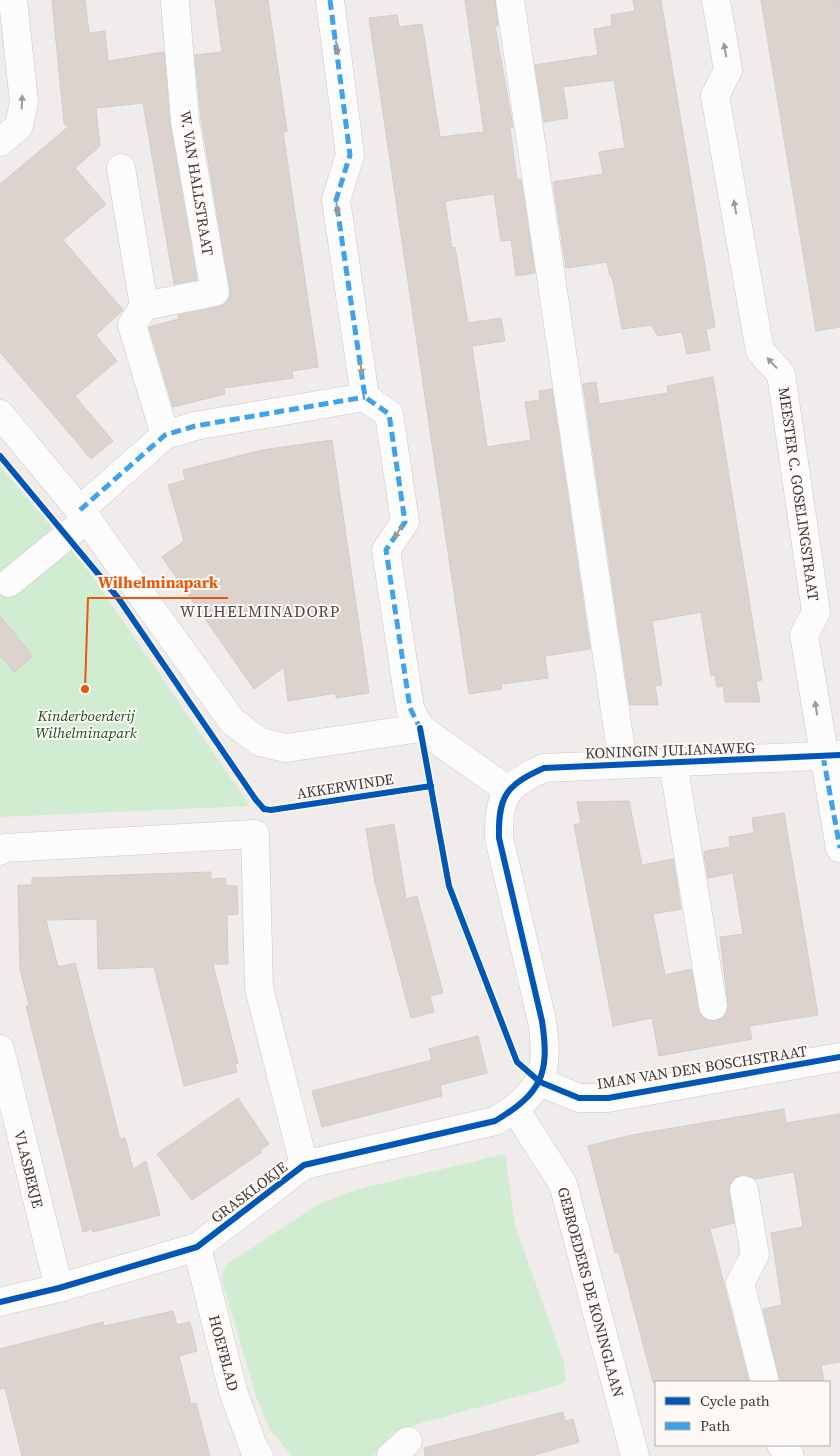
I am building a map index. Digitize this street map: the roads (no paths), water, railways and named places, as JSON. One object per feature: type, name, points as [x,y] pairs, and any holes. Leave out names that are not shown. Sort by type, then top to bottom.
[{"type":"street","points":[[0,142],[19,126],[24,102],[13,0]]},
{"type":"street","points":[[330,0],[350,155],[336,200],[365,397]]},
{"type":"street","points":[[510,0],[623,764]]},
{"type":"street","name":"MEESTER C. GOSELINGSTRAAT","points":[[716,0],[728,70],[715,96],[760,351],[781,374],[816,612],[804,635],[832,756],[840,848]]},
{"type":"street","name":"W. VAN HALLSTRAAT","points":[[144,306],[215,292],[185,121],[174,2]]},
{"type":"street","points":[[121,168],[144,306],[132,325],[165,435]]},
{"type":"street","points":[[9,583],[165,435],[195,426],[365,397],[389,414],[405,522],[386,550],[410,708],[420,728],[508,790],[498,814],[499,838],[542,1022],[546,1049],[540,1082]]},
{"type":"street","points":[[0,414],[83,514],[232,721],[260,742],[286,748],[420,728]]},
{"type":"street","name":"KONINGIN JULIANAWEG","points":[[508,790],[521,778],[544,768],[832,756]]},
{"type":"street","points":[[673,762],[713,1006]]},
{"type":"street","points":[[0,851],[4,848],[255,834],[260,988],[304,1166]]},
{"type":"street","name":"VLASBEKJE","points":[[0,1049],[59,1288]]},
{"type":"street","name":"IMAN VAN DEN BOSCHSTRAAT","points":[[540,1082],[579,1098],[608,1098],[840,1057]]},
{"type":"street","name":"GRASKLOKJE","points":[[0,1302],[59,1288],[197,1247],[304,1166],[495,1121],[514,1109],[540,1082]]},
{"type":"street","name":"GEBROEDERS DE KONINGLAAN","points":[[514,1109],[563,1184],[635,1456]]},
{"type":"street","points":[[744,1190],[755,1255],[740,1283],[764,1381]]},
{"type":"street","name":"HOEFBLAD","points":[[197,1247],[233,1391],[254,1449],[259,1456]]},
{"type":"street","points":[[782,1446],[790,1456]]},
{"type":"place","name":"Wilhelminapark","points":[[85,689]]},
{"type":"district","name":"WILHELMINADORP","points":[[260,611]]},
{"type":"park label","name":"Kinderboerderij Wilhelminapark","points":[[86,724]]}]
